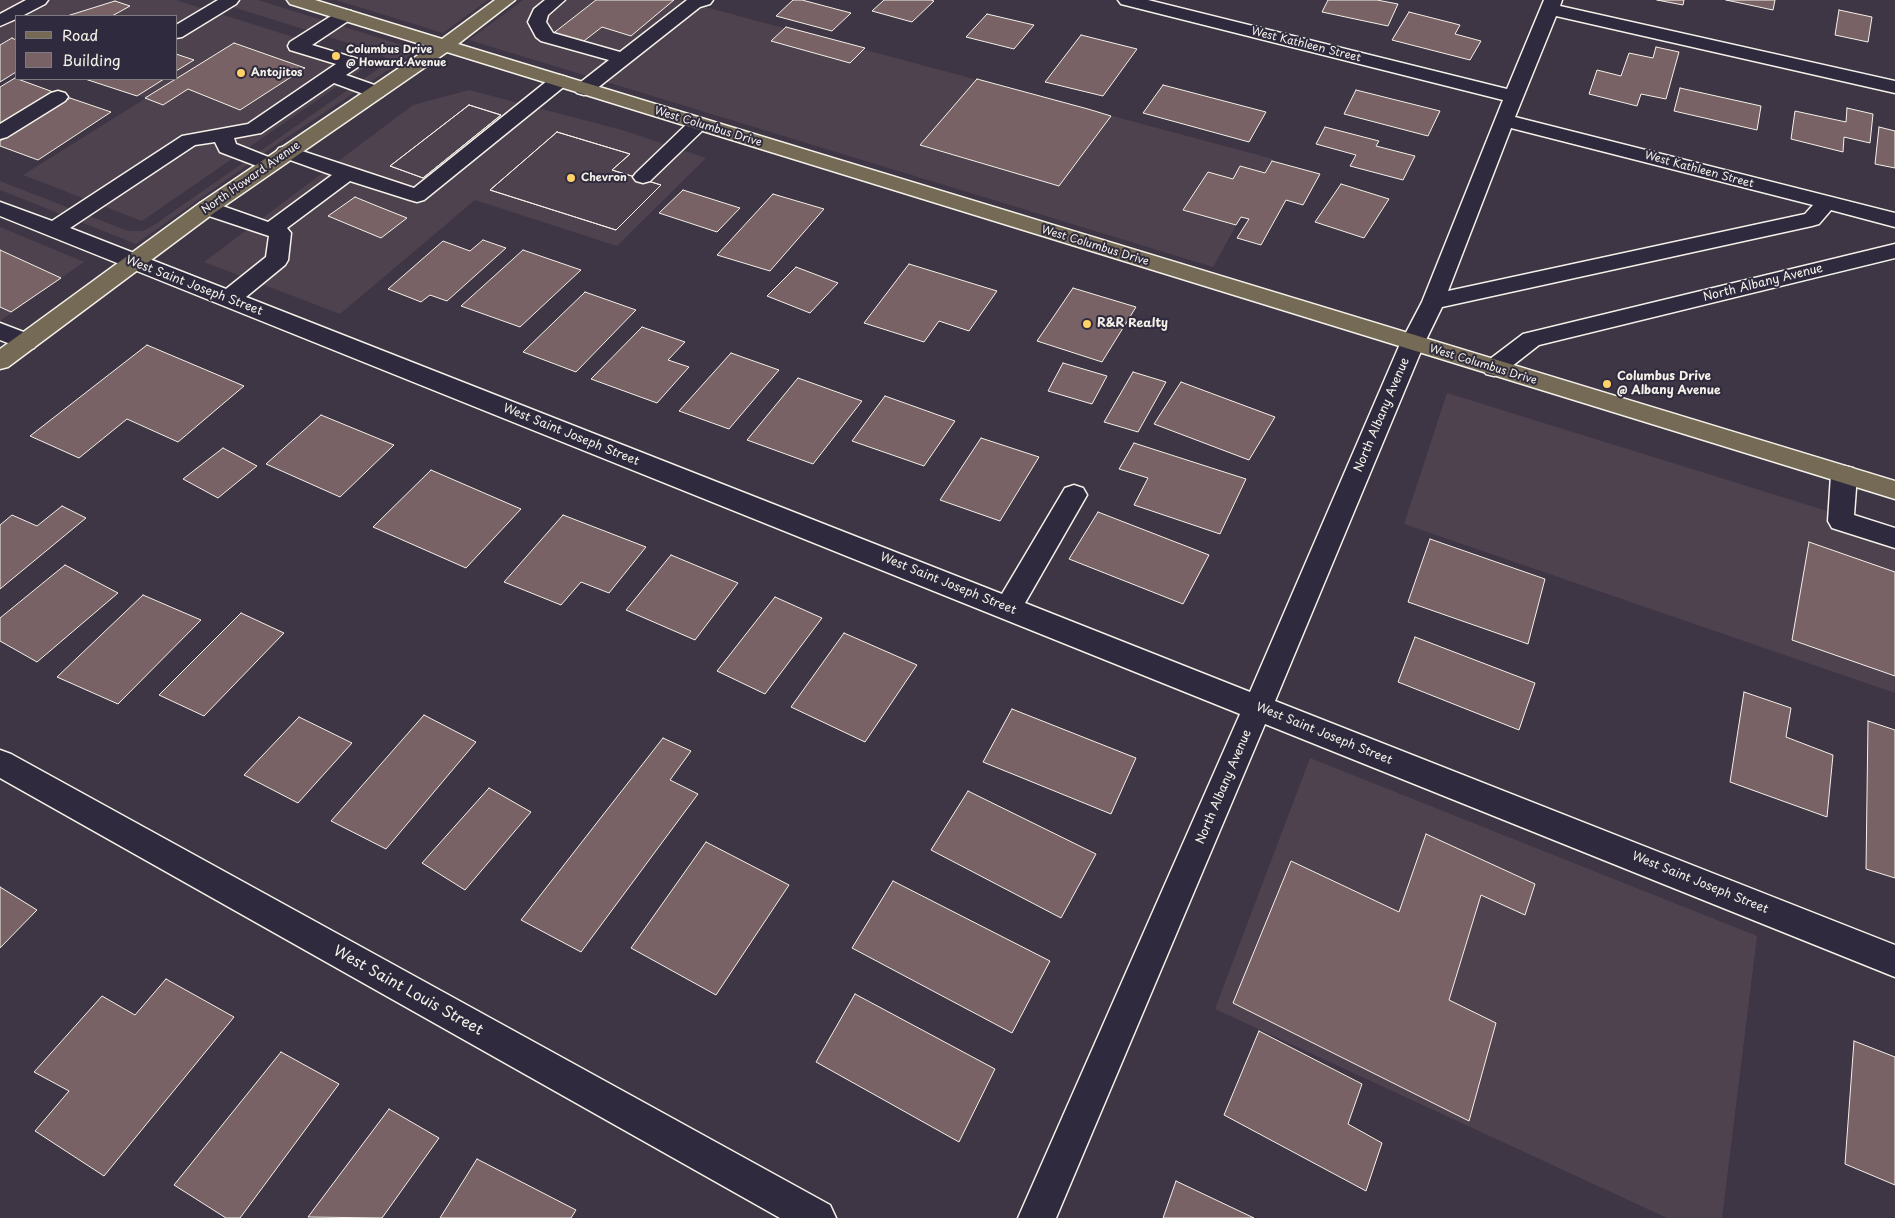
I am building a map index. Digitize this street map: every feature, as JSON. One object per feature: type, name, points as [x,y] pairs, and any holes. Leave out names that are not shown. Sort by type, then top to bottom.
[{"type":"main road","name":"West Columbus Drive","points":[[296,0],[1412,344],[1895,490]]},
{"type":"main road","name":"North Howard Avenue","points":[[0,361],[207,208],[286,152],[445,45],[506,0]]},
{"type":"street","points":[[0,22],[39,0]]},
{"type":"street","points":[[178,32],[230,0]]},
{"type":"street","points":[[556,0],[540,12],[537,22],[542,33],[547,37],[623,58]]},
{"type":"street","points":[[584,88],[694,2],[704,0]]},
{"type":"street","name":"West Kathleen Street","points":[[1127,0],[1514,97]]},
{"type":"street","points":[[1552,4],[1895,87]]},
{"type":"street","name":"North Albany Avenue","points":[[1037,1218],[1258,707],[1412,344],[1434,302],[1504,120],[1552,4]]},
{"type":"street","points":[[53,230],[189,140],[254,129],[351,63],[297,46],[345,15]]},
{"type":"street","points":[[331,76],[376,92]]},
{"type":"street","points":[[286,152],[417,196],[559,81]]},
{"type":"street","points":[[0,133],[58,97]]},
{"type":"street","name":"West Kathleen Street","points":[[1504,120],[1895,220]]},
{"type":"street","points":[[643,176],[698,124]]},
{"type":"street","points":[[224,134],[227,148],[269,164]]},
{"type":"street","points":[[270,230],[347,173]]},
{"type":"street","points":[[1434,302],[1812,219],[1826,203]]},
{"type":"street","name":"West Saint Joseph Street","points":[[0,208],[1895,961]]},
{"type":"street","points":[[207,208],[280,233],[277,260],[229,300]]},
{"type":"street","name":"North Albany Avenue","points":[[1494,368],[1531,339],[1895,251]]},
{"type":"street","points":[[0,330],[26,342]]},
{"type":"street","points":[[1844,475],[1841,521],[1895,538]]},
{"type":"street","points":[[1008,608],[1074,495]]},
{"type":"street","name":"West Saint Louis Street","points":[[0,763],[817,1218]]},
{"type":"shaded area","points":[[0,0],[176,0],[371,63],[142,221],[23,175],[146,98],[92,80],[178,80],[178,15],[15,15],[15,74],[0,82]]},
{"type":"shaded area","points":[[210,0],[258,0],[418,50],[273,147],[136,244],[0,190],[0,181],[128,231],[143,231],[385,64],[386,58],[374,51]]},
{"type":"shaded area","points":[[336,0],[488,0],[443,33]]},
{"type":"shaded area","points":[[523,0],[679,0],[1273,159],[1213,267],[469,40]]},
{"type":"shaded area","points":[[469,90],[622,130],[706,158],[617,246],[475,200],[340,314],[204,262],[413,105]]},
{"type":"shaded area","points":[[0,227],[84,262],[0,321]]},
{"type":"shaded area","points":[[1447,393],[1895,532],[1895,693],[1404,524]]},
{"type":"shaded area","points":[[1310,758],[1757,936],[1722,1218],[1667,1218],[1215,1009]]},
{"type":"building","points":[[596,0],[674,0],[631,36],[602,27],[580,44],[551,35]]},
{"type":"building","points":[[793,0],[802,0],[851,13],[832,31],[776,16]]},
{"type":"building","points":[[884,0],[934,1],[912,22],[872,11]]},
{"type":"building","points":[[1328,0],[1377,0],[1398,4],[1388,26],[1322,12]]},
{"type":"building","points":[[1657,0],[1684,0],[1683,5]]},
{"type":"building","points":[[1726,0],[1775,0],[1773,10]]},
{"type":"building","points":[[115,1],[130,6],[114,15],[70,15]]},
{"type":"building","points":[[1839,10],[1872,17],[1868,42],[1835,35]]},
{"type":"building","points":[[1409,12],[1460,25],[1455,34],[1481,41],[1470,60],[1392,40]]},
{"type":"building","points":[[987,14],[1034,25],[1014,49],[966,37]]},
{"type":"building","points":[[786,27],[865,48],[850,63],[771,41]]},
{"type":"building","points":[[1081,35],[1137,49],[1103,96],[1045,82]]},
{"type":"building","points":[[12,38],[15,40],[15,73],[0,82],[0,45]]},
{"type":"building","name":"Antojitos","points":[[234,43],[305,68],[240,110],[188,89],[163,105],[145,98],[174,80],[178,80],[178,78]]},
{"type":"building","points":[[1656,47],[1679,52],[1666,99],[1641,94],[1637,106],[1589,94],[1597,70],[1621,76],[1629,53],[1653,58]]},
{"type":"building","points":[[178,55],[194,60],[178,70]]},
{"type":"building","points":[[15,78],[15,80],[20,80],[56,93],[0,127],[0,87]]},
{"type":"building","points":[[977,79],[1111,116],[1059,186],[920,145]]},
{"type":"building","points":[[88,80],[162,80],[137,96]]},
{"type":"building","points":[[1163,85],[1266,112],[1249,142],[1143,113]]},
{"type":"building","points":[[1680,88],[1761,106],[1757,130],[1674,111]]},
{"type":"building","points":[[1356,90],[1440,111],[1428,136],[1344,114]]},
{"type":"building","points":[[70,98],[111,112],[38,160],[0,146],[0,141]]},
{"type":"building","points":[[469,105],[501,115],[423,178],[390,166]]},
{"type":"building","points":[[469,105],[501,115],[423,178],[390,166]]},
{"type":"building","points":[[1847,108],[1873,114],[1870,143],[1844,137],[1843,152],[1791,139],[1795,111],[1846,122]]},
{"type":"building","points":[[1325,127],[1379,141],[1376,146],[1415,156],[1403,180],[1350,166],[1356,155],[1316,144]]},
{"type":"building","points":[[1879,127],[1895,131],[1895,168],[1875,164]]},
{"type":"building","name":"Chevron","points":[[557,132],[630,154],[612,170],[661,185],[616,230],[490,190]]},
{"type":"building","name":"Chevron","points":[[557,132],[630,154],[612,170],[661,185],[616,230],[490,190]]},
{"type":"building","points":[[1272,161],[1320,174],[1303,205],[1286,200],[1261,245],[1237,238],[1249,219],[1241,217],[1236,225],[1183,210],[1208,172],[1233,179],[1240,166],[1265,173]]},
{"type":"building","points":[[1341,184],[1389,199],[1364,238],[1315,222]]},
{"type":"building","points":[[683,190],[740,208],[717,232],[659,213]]},
{"type":"building","points":[[773,194],[824,209],[770,271],[717,255]]},
{"type":"building","points":[[355,197],[407,218],[381,238],[328,216]]},
{"type":"building","points":[[483,240],[506,248],[447,301],[430,295],[421,302],[388,289],[443,241],[470,251]]},
{"type":"building","points":[[0,250],[61,278],[11,312],[0,307]]},
{"type":"building","points":[[523,250],[581,270],[520,327],[461,306]]},
{"type":"building","points":[[909,264],[997,291],[969,331],[939,321],[924,342],[864,323]]},
{"type":"building","points":[[796,267],[838,283],[810,313],[767,296]]},
{"type":"building","name":"R&R Realty","points":[[1073,288],[1136,307],[1102,362],[1037,341]]},
{"type":"building","points":[[585,292],[636,310],[576,372],[523,352]]},
{"type":"building","points":[[642,327],[685,342],[668,360],[689,367],[657,403],[591,379]]},
{"type":"building","points":[[147,345],[244,386],[178,442],[127,419],[79,458],[30,436]]},
{"type":"building","points":[[731,353],[779,370],[729,429],[679,411]]},
{"type":"building","points":[[1063,363],[1107,376],[1092,404],[1048,391]]},
{"type":"building","points":[[1133,372],[1166,382],[1138,432],[1104,422]]},
{"type":"building","points":[[798,378],[862,401],[813,464],[747,440]]},
{"type":"building","points":[[1181,382],[1275,417],[1249,460],[1154,424]]},
{"type":"building","points":[[885,396],[955,421],[924,466],[852,441]]},
{"type":"building","points":[[321,415],[394,445],[340,497],[266,464]]},
{"type":"building","points":[[981,438],[1039,457],[1000,521],[940,500]]},
{"type":"building","points":[[1134,443],[1246,479],[1220,534],[1134,505],[1148,478],[1119,469]]},
{"type":"building","points":[[223,448],[257,466],[218,498],[183,479]]},
{"type":"building","points":[[431,470],[521,509],[466,568],[373,527]]},
{"type":"building","points":[[62,506],[86,518],[0,589],[0,525],[12,515],[37,526]]},
{"type":"building","points":[[1098,512],[1209,555],[1183,604],[1069,559]]},
{"type":"building","points":[[563,515],[646,547],[609,593],[581,582],[561,605],[504,582]]},
{"type":"building","points":[[1430,539],[1545,579],[1528,644],[1408,602]]},
{"type":"building","points":[[1809,542],[1895,572],[1895,676],[1792,640]]},
{"type":"building","points":[[671,555],[738,583],[695,640],[626,610]]},
{"type":"building","points":[[65,565],[118,593],[37,662],[0,641],[0,618]]},
{"type":"building","points":[[143,595],[201,620],[118,704],[57,677]]},
{"type":"building","points":[[775,597],[822,618],[765,694],[717,671]]},
{"type":"building","points":[[241,613],[284,633],[204,716],[159,695]]},
{"type":"building","points":[[844,633],[917,665],[865,742],[791,707]]},
{"type":"building","points":[[1415,637],[1535,683],[1519,730],[1398,682]]},
{"type":"building","points":[[1744,692],[1791,708],[1786,737],[1833,755],[1827,817],[1730,782]]},
{"type":"building","points":[[1012,709],[1136,758],[1111,814],[983,762]]},
{"type":"building","points":[[424,715],[476,742],[386,849],[331,821]]},
{"type":"building","points":[[299,717],[352,743],[298,803],[244,775]]},
{"type":"building","points":[[1868,721],[1895,730],[1895,878],[1866,869]]},
{"type":"building","points":[[663,738],[691,751],[670,780],[698,794],[581,952],[521,920]]},
{"type":"building","points":[[489,788],[531,812],[465,890],[422,863]]},
{"type":"building","points":[[968,791],[1096,854],[1061,918],[931,850]]},
{"type":"building","points":[[1426,834],[1535,884],[1525,915],[1481,895],[1449,1000],[1496,1023],[1469,1121],[1233,1003],[1291,861],[1399,912]]},
{"type":"building","points":[[706,842],[789,885],[716,995],[631,948]]},
{"type":"building","points":[[893,881],[1050,961],[1012,1033],[852,948]]},
{"type":"building","points":[[0,887],[37,910],[0,948]]},
{"type":"building","points":[[166,979],[234,1017],[104,1176],[35,1131],[69,1091],[34,1072],[102,996],[135,1015]]},
{"type":"building","points":[[855,994],[995,1069],[959,1142],[816,1062]]},
{"type":"building","points":[[1259,1031],[1362,1084],[1348,1124],[1382,1143],[1366,1191],[1224,1115]]},
{"type":"building","points":[[1854,1041],[1895,1057],[1895,1185],[1845,1164]]},
{"type":"building","points":[[281,1052],[339,1084],[240,1218],[226,1218],[174,1185]]},
{"type":"building","points":[[389,1109],[439,1138],[382,1218],[308,1217]]},
{"type":"building","points":[[477,1159],[576,1210],[571,1218],[440,1218]]},
{"type":"building","points":[[1176,1181],[1254,1218],[1163,1218]]},
{"type":"place","name":"Columbus Drive @ Howard Avenue","points":[[336,56]]},
{"type":"place","name":"Antojitos","points":[[241,73]]},
{"type":"place","name":"Chevron","points":[[571,178]]},
{"type":"place","name":"R&R Realty","points":[[1087,324]]},
{"type":"place","name":"Columbus Drive @ Albany Avenue","points":[[1607,384]]}]
